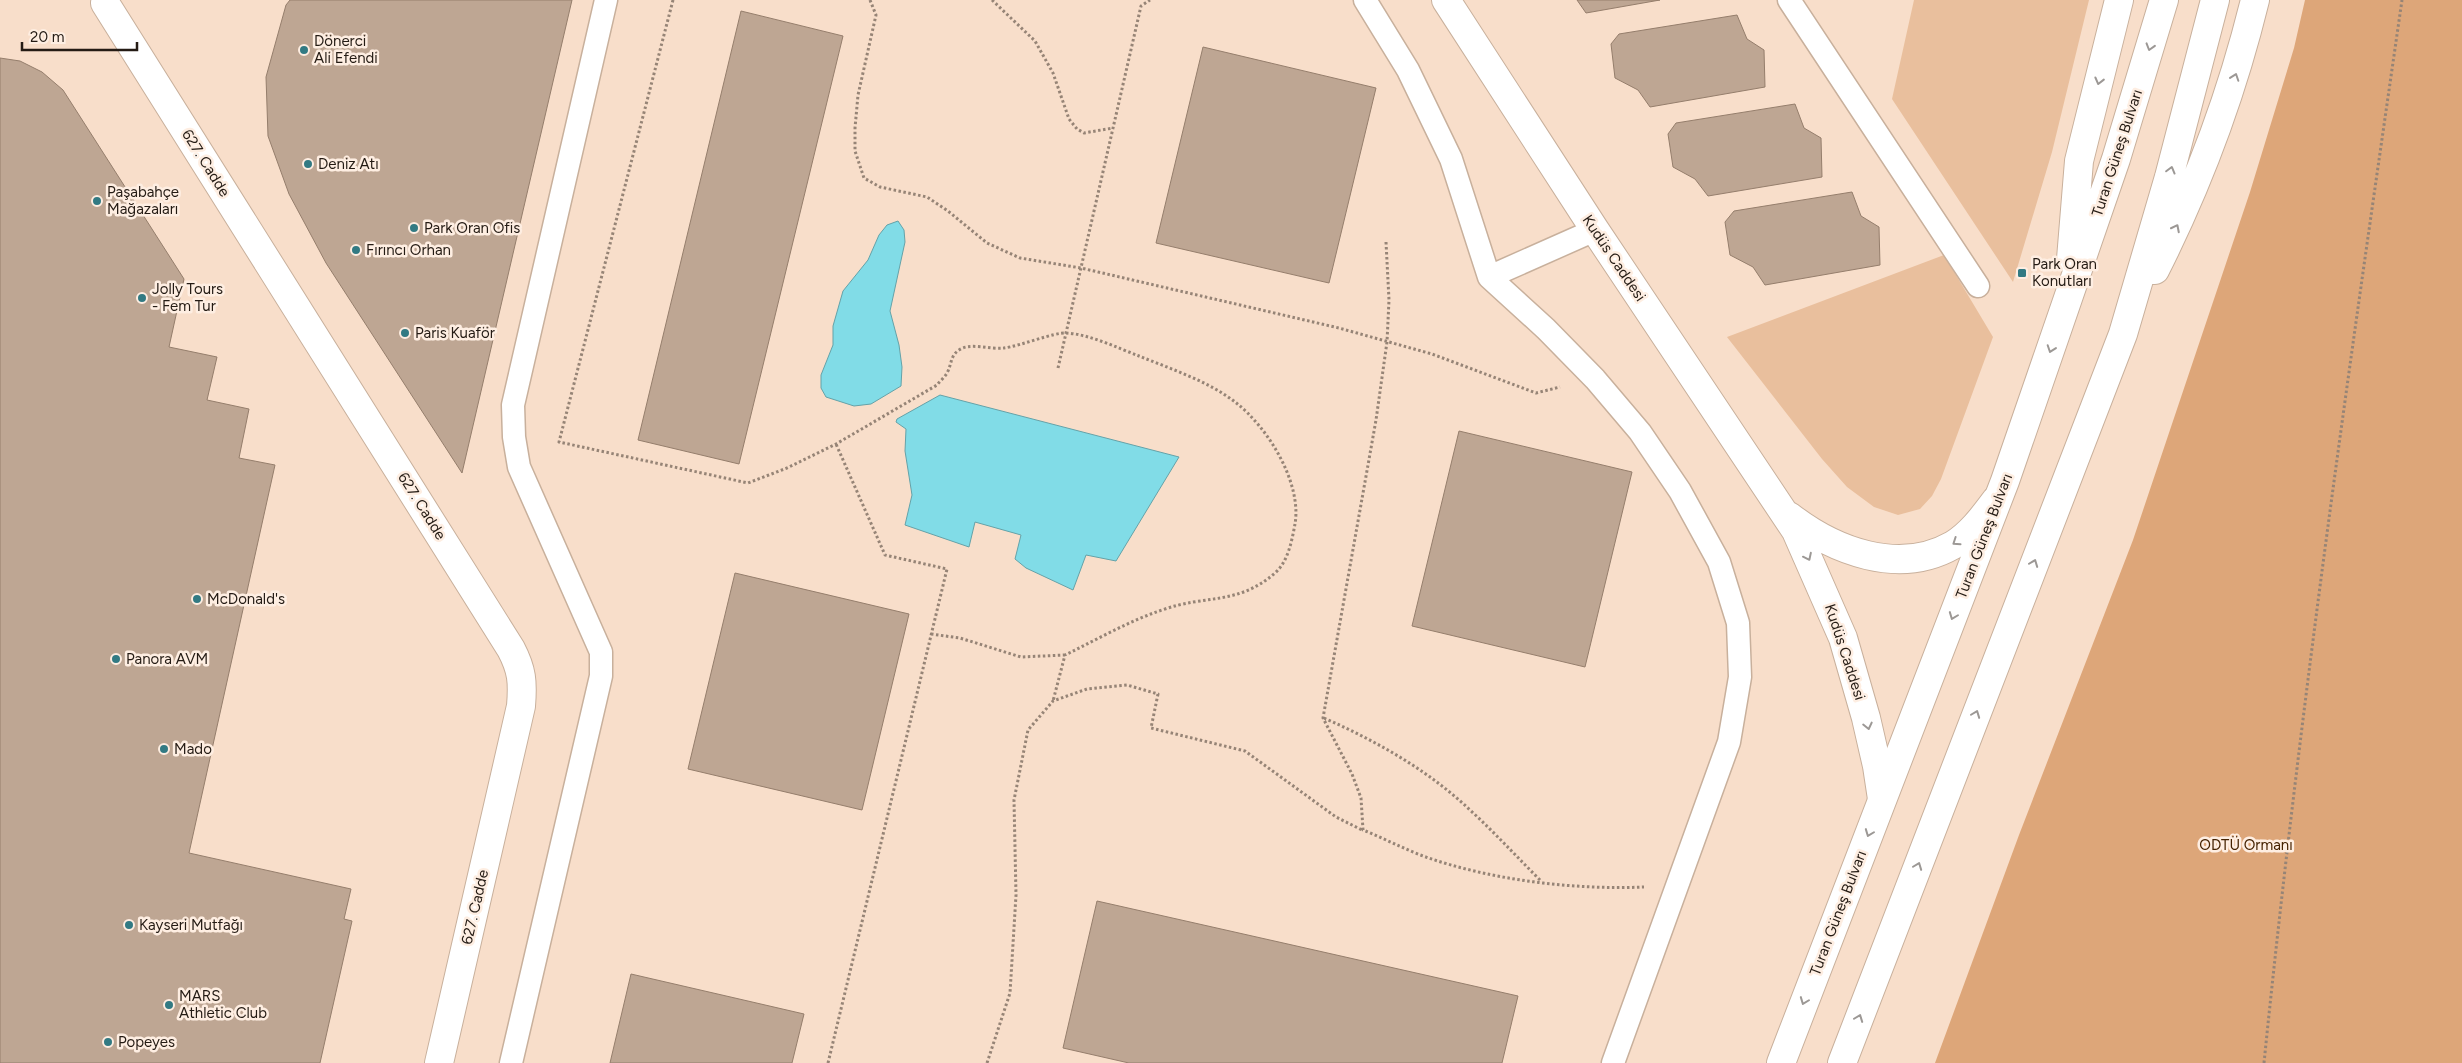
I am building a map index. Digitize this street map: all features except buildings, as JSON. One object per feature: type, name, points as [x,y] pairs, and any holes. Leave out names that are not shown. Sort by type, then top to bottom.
[{"type":"main road","name":"Kudüs Caddesi","points":[[1446,0],[1595,230],[1786,513],[1814,568],[1844,638],[1866,718],[1882,798]]},
{"type":"main road","points":[[2068,303],[2079,161],[2119,0]]},
{"type":"main road","name":"Turan Güneş Bulvarı","points":[[1781,1063],[2000,493],[2068,303],[2116,160],[2164,0]]},
{"type":"main road","points":[[1842,1063],[2123,334],[2169,177],[2215,0]]},
{"type":"main road","points":[[2123,334],[2184,212],[2213,140],[2240,62],[2256,0]]},
{"type":"main road","name":"627. Cadde","points":[[102,1],[512,648],[521,667],[523,685],[521,706],[439,1063]]},
{"type":"main road","name":"Kudüs Caddesi","points":[[1786,513],[1816,535],[1844,548],[1880,558],[1903,560],[1938,553],[1954,544],[1976,526],[2000,493]]},
{"type":"lane","points":[[511,1063],[601,676],[601,652],[519,467],[514,437],[513,405],[606,0]]},
{"type":"lane","points":[[1365,0],[1408,70],[1451,159],[1488,277],[1546,329],[1595,379],[1640,432],[1680,491],[1719,562],[1738,623],[1740,677],[1729,742],[1613,1063]]},
{"type":"lane","points":[[1790,0],[1978,286]]},
{"type":"lane","points":[[1488,277],[1595,230]]},
{"type":"path","points":[[673,0],[559,442],[748,483],[788,468],[836,444],[937,385],[947,373],[953,354],[961,348],[1004,348],[1066,333],[1106,343],[1175,370],[1236,402],[1264,431],[1282,461],[1292,486],[1297,509],[1292,544],[1278,571],[1256,588],[1228,598],[1199,600],[1161,610],[1065,655],[1021,657],[960,638],[931,634]]},
{"type":"path","points":[[870,0],[876,15],[858,95],[854,128],[854,151],[864,178],[880,187],[927,198],[948,211],[987,242],[1020,258],[1081,268],[1339,328],[1432,354],[1536,393],[1595,379]]},
{"type":"path","points":[[992,0],[1035,41],[1052,72],[1069,119],[1077,129],[1084,133],[1113,128]]},
{"type":"path","points":[[1058,368],[1141,6],[1150,0]]},
{"type":"path","points":[[2264,1063],[2280,909],[2333,482],[2402,0]]},
{"type":"path","points":[[1363,830],[1361,798],[1352,774],[1323,718],[1376,420],[1387,342],[1386,242]]},
{"type":"path","points":[[828,1063],[947,570],[886,555],[836,444]]},
{"type":"path","points":[[987,1063],[1010,993],[1016,895],[1014,800],[1028,730],[1053,701],[1065,655]]},
{"type":"path","points":[[1053,701],[1087,689],[1127,685],[1158,694],[1151,728],[1245,751],[1336,817],[1423,856],[1479,872],[1604,889],[1678,885]]},
{"type":"path","points":[[1323,718],[1362,735],[1410,763],[1469,808],[1541,881]]},
{"type":"shaded area","points":[[1914,0],[2089,0],[2052,152],[2013,282],[1892,99]]},
{"type":"shaded area","points":[[1944,255],[1993,337],[1941,479],[1932,496],[1920,509],[1898,515],[1874,507],[1847,487],[1822,459],[1727,337]]},
{"type":"green space","name":"ODTÜ Ormanı","points":[[2305,0],[2462,0],[2462,1063],[1935,1063],[2019,835],[2133,540],[2250,192],[2294,48]]},
{"type":"water","points":[[898,221],[904,230],[905,242],[890,311],[899,345],[902,367],[901,386],[871,404],[854,406],[826,397],[821,388],[821,375],[833,345],[833,326],[843,291],[868,260],[879,235],[887,225]]},
{"type":"water","points":[[940,395],[1179,457],[1116,561],[1086,555],[1073,590],[1026,568],[1015,559],[1021,535],[975,522],[969,547],[905,525],[912,495],[905,451],[906,429],[896,422],[897,419]]},
{"type":"place","name":"Dönerci Ali Efendi","points":[[304,50]]},
{"type":"place","name":"Deniz Atı","points":[[308,164]]},
{"type":"place","name":"Paşabahçe Mağazaları","points":[[97,201]]},
{"type":"place","name":"Park Oran Ofis","points":[[414,228]]},
{"type":"place","name":"Fırıncı Orhan","points":[[356,250]]},
{"type":"place","name":"Park Oran Konutları","points":[[2022,273]]},
{"type":"place","name":"Jolly Tours - Fem Tur","points":[[142,298]]},
{"type":"place","name":"Paris Kuaför","points":[[405,333]]},
{"type":"place","name":"McDonald's","points":[[197,599]]},
{"type":"place","name":"Panora AVM","points":[[116,659]]},
{"type":"place","name":"Mado","points":[[164,749]]},
{"type":"place","name":"Kayseri Mutfağı","points":[[129,925]]},
{"type":"place","name":"MARS Athletic Club","points":[[169,1005]]},
{"type":"place","name":"Popeyes","points":[[108,1042]]}]
